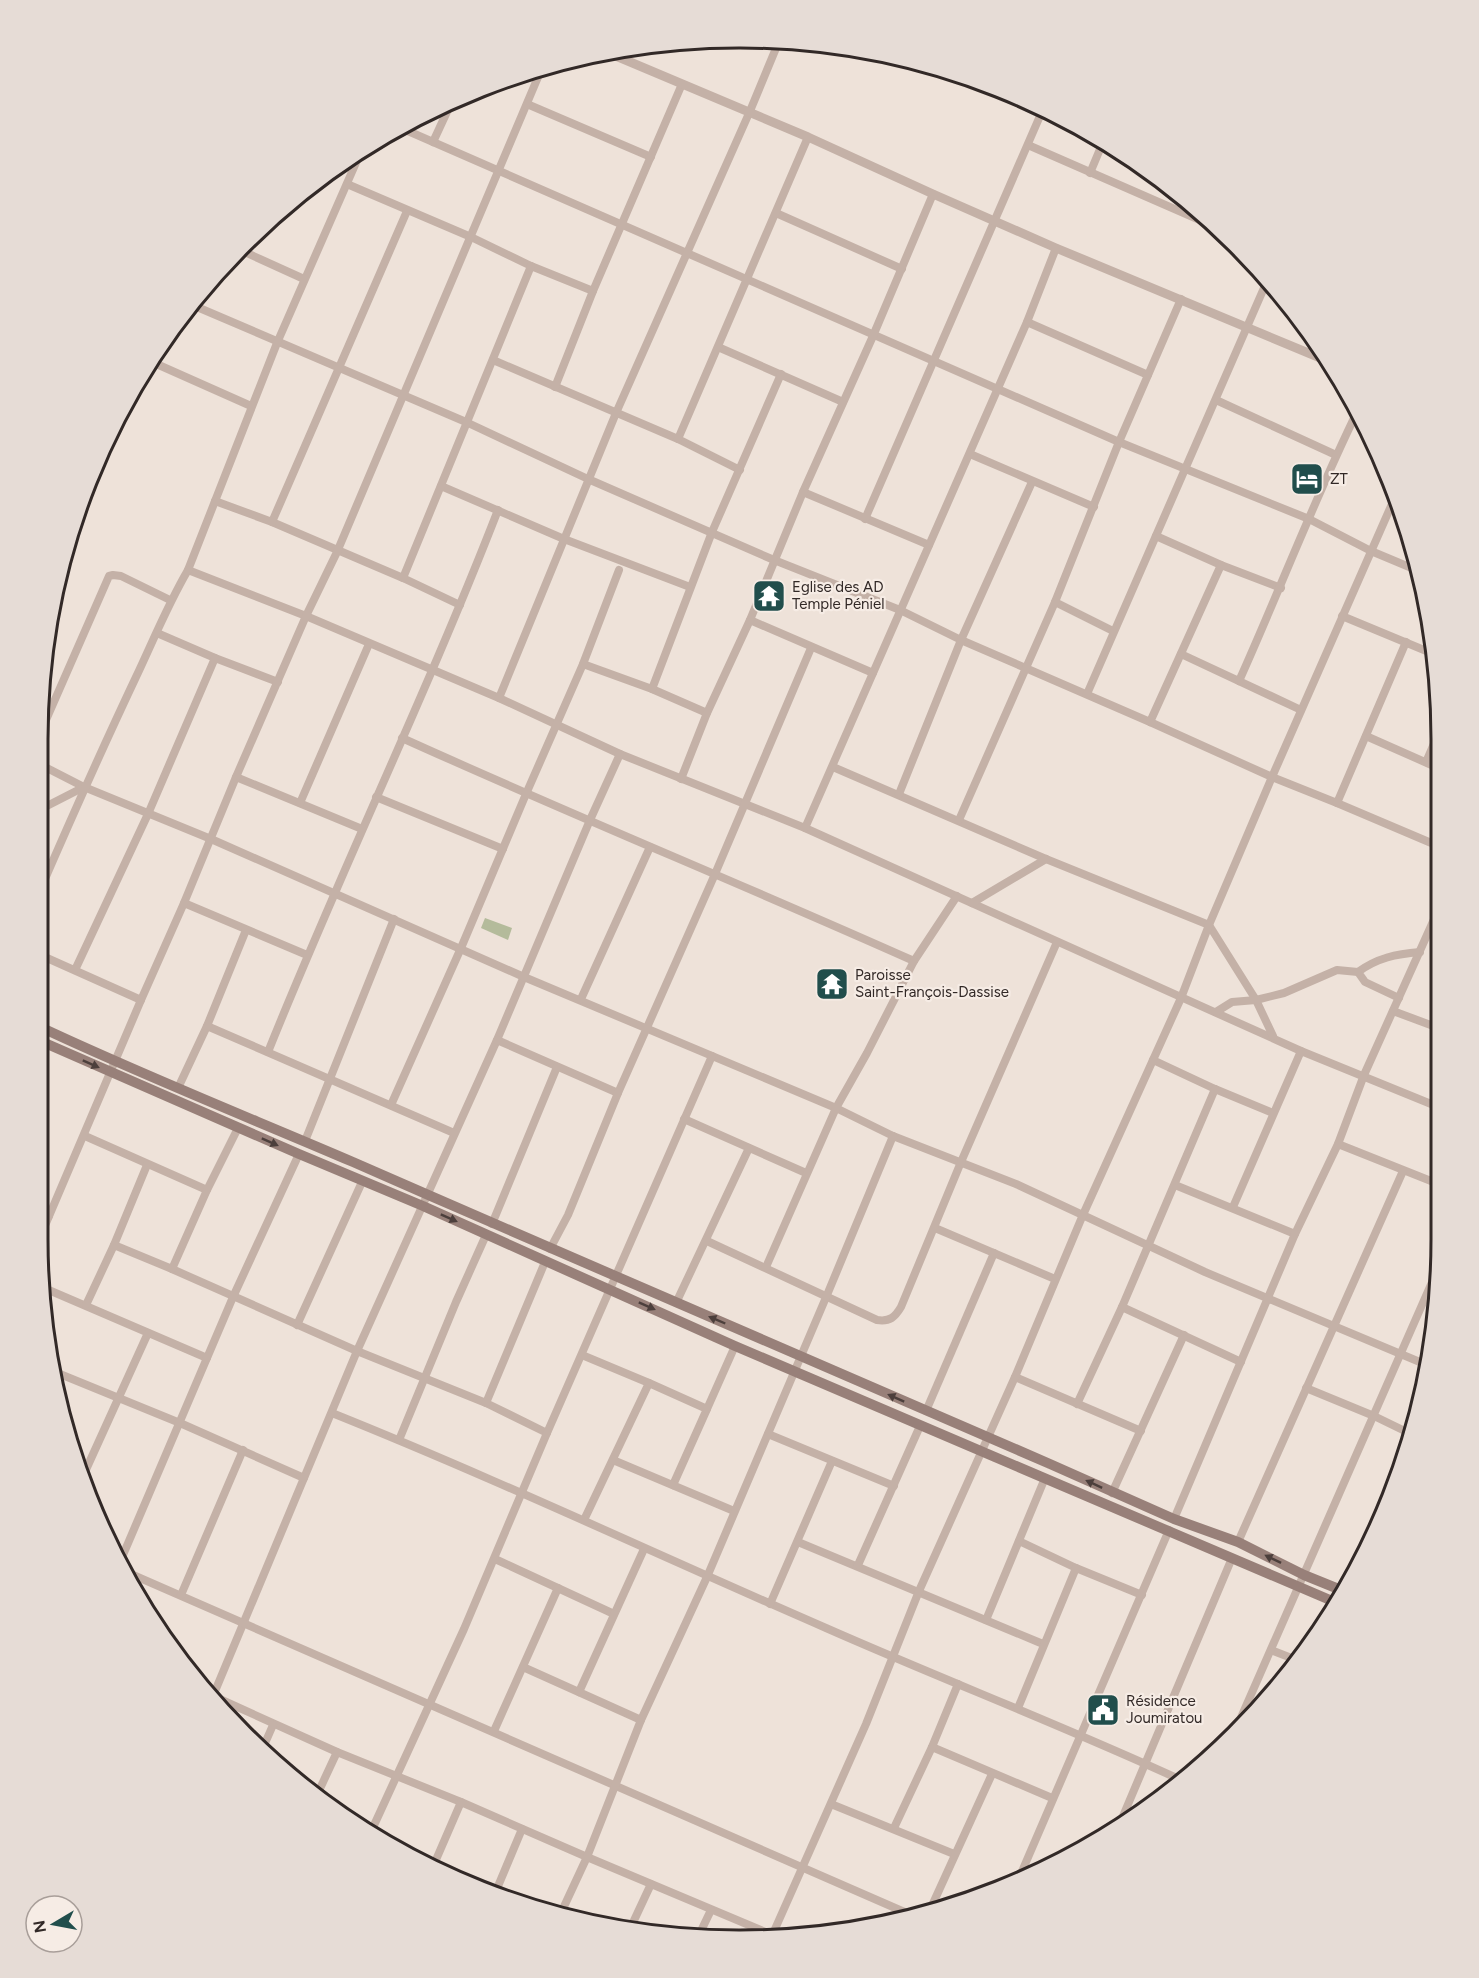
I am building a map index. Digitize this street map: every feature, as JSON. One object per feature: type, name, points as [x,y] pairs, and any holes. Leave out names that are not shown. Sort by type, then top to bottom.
[{"type":"main road","points":[[48,1031],[988,1437],[1112,1493],[1174,1519],[1239,1542],[1304,1575],[1336,1588]]},
{"type":"main road","points":[[48,1044],[362,1182],[423,1206],[735,1346],[1329,1599]]},
{"type":"street","points":[[499,698],[616,413],[776,49]]},
{"type":"street","points":[[621,58],[808,136],[1056,248],[1314,356]]},
{"type":"street","points":[[49,1216],[537,79]]},
{"type":"street","points":[[555,387],[593,291],[682,84]]},
{"type":"street","points":[[527,104],[651,157]]},
{"type":"street","points":[[434,142],[447,114]]},
{"type":"street","points":[[865,519],[1040,117]]},
{"type":"street","points":[[410,132],[1119,442],[1309,519],[1408,567]]},
{"type":"street","points":[[678,439],[808,136]]},
{"type":"street","points":[[1028,145],[1186,213]]},
{"type":"street","points":[[1090,173],[1100,150]]},
{"type":"street","points":[[48,871],[170,600],[188,570],[277,343],[355,165]]},
{"type":"street","points":[[347,184],[471,237],[531,266],[593,291]]},
{"type":"street","points":[[681,779],[707,713],[750,620],[803,492],[933,194]]},
{"type":"street","points":[[272,522],[406,211]]},
{"type":"street","points":[[776,213],[902,268]]},
{"type":"street","points":[[805,828],[970,454],[1056,248]]},
{"type":"street","points":[[248,254],[304,279]]},
{"type":"street","points":[[403,578],[531,266]]},
{"type":"street","points":[[1087,694],[1264,290]]},
{"type":"street","points":[[959,820],[1054,602],[1180,299]]},
{"type":"street","points":[[200,308],[466,422],[588,479],[774,560],[900,610],[1024,669],[1087,694],[1272,777],[1431,843]]},
{"type":"street","points":[[1027,322],[1148,375]]},
{"type":"street","points":[[718,347],[843,402]]},
{"type":"street","points":[[492,360],[678,439],[740,470]]},
{"type":"street","points":[[159,365],[251,406]]},
{"type":"street","points":[[652,689],[712,532],[781,374]]},
{"type":"street","points":[[1216,400],[1336,454]]},
{"type":"street","points":[[1239,681],[1281,588],[1336,454],[1353,421]]},
{"type":"street","points":[[970,454],[1094,507]]},
{"type":"street","points":[[899,794],[961,640],[1032,482]]},
{"type":"street","points":[[441,486],[564,539],[690,587]]},
{"type":"street","points":[[803,492],[929,545]]},
{"type":"street","points":[[215,501],[272,522],[336,552],[403,578],[459,605]]},
{"type":"street","points":[[775,1929],[1082,1217],[1181,998],[1209,925],[1272,777],[1390,507]]},
{"type":"street","points":[[268,1052],[334,892],[433,671],[498,510]]},
{"type":"street","points":[[1156,536],[1221,566],[1281,588]]},
{"type":"street","points":[[1150,722],[1221,566]]},
{"type":"street","points":[[188,570],[306,616],[499,698],[620,754],[805,828],[1181,998],[1273,1036],[1301,1051],[1431,1104]]},
{"type":"street","points":[[390,1105],[461,948],[583,664],[619,570]]},
{"type":"street","points":[[49,713],[109,576],[113,574],[121,576],[170,600]]},
{"type":"street","points":[[1054,602],[1113,631]]},
{"type":"street","points":[[1342,616],[1425,650]]},
{"type":"street","points":[[750,620],[873,673]]},
{"type":"street","points":[[157,633],[278,682]]},
{"type":"street","points":[[1337,802],[1406,642]]},
{"type":"street","points":[[300,803],[369,644]]},
{"type":"street","points":[[550,1249],[568,1215],[646,1027],[715,874],[811,648]]},
{"type":"street","points":[[1181,654],[1301,710]]},
{"type":"street","points":[[75,970],[148,814],[215,658]]},
{"type":"street","points":[[583,664],[652,689],[707,713]]},
{"type":"street","points":[[1366,736],[1431,764]]},
{"type":"street","points":[[402,738],[526,794],[914,961]]},
{"type":"street","points":[[1426,762],[1431,750]]},
{"type":"street","points":[[216,1689],[357,1351],[497,1040],[620,754]]},
{"type":"street","points":[[833,767],[1046,859],[1209,925],[1256,1000],[1273,1036]]},
{"type":"street","points":[[48,769],[84,787],[212,839],[524,977],[836,1108],[893,1136],[1016,1184],[1147,1246],[1420,1362]]},
{"type":"street","points":[[236,777],[362,829]]},
{"type":"street","points":[[48,805],[84,787]]},
{"type":"street","points":[[376,797],[503,849]]},
{"type":"street","points":[[581,999],[650,847]]},
{"type":"street","points":[[972,903],[1046,859]]},
{"type":"street","points":[[766,1267],[836,1108],[914,961],[957,896]]},
{"type":"street","points":[[184,903],[308,955]]},
{"type":"street","points":[[305,1142],[394,919]]},
{"type":"street","points":[[1174,1519],[1295,1234],[1338,1144],[1364,1075],[1431,927]]},
{"type":"street","points":[[178,1088],[207,1026],[246,930]]},
{"type":"street","points":[[707,1240],[877,1320],[890,1320],[902,1307],[961,1162],[1057,942]]},
{"type":"street","points":[[1216,1012],[1232,1002],[1256,1000],[1284,993],[1337,970],[1358,972],[1373,961],[1420,952]]},
{"type":"street","points":[[48,958],[141,1000]]},
{"type":"street","points":[[1358,972],[1365,982],[1399,998]]},
{"type":"street","points":[[1393,1011],[1431,1025]]},
{"type":"street","points":[[207,1026],[454,1133]]},
{"type":"street","points":[[497,1040],[618,1093]]},
{"type":"street","points":[[1233,1207],[1301,1051]]},
{"type":"street","points":[[374,1825],[495,1559],[547,1432],[712,1056]]},
{"type":"street","points":[[1153,1060],[1273,1113]]},
{"type":"street","points":[[492,1224],[558,1067]]},
{"type":"street","points":[[1077,1404],[1122,1307],[1215,1089]]},
{"type":"street","points":[[684,1119],[806,1173]]},
{"type":"street","points":[[172,1269],[238,1128]]},
{"type":"street","points":[[85,1136],[207,1190]]},
{"type":"street","points":[[564,1907],[641,1720],[707,1577],[893,1136]]},
{"type":"street","points":[[1338,1144],[1431,1182]]},
{"type":"street","points":[[676,1303],[749,1148]]},
{"type":"street","points":[[124,1553],[233,1297],[299,1154]]},
{"type":"street","points":[[86,1305],[147,1165]]},
{"type":"street","points":[[1239,1542],[1402,1171]]},
{"type":"street","points":[[297,1325],[362,1182]]},
{"type":"street","points":[[1175,1185],[1295,1234]]},
{"type":"street","points":[[936,1228],[1055,1279]]},
{"type":"street","points":[[399,1440],[486,1235]]},
{"type":"street","points":[[114,1245],[357,1351],[486,1402],[547,1432]]},
{"type":"street","points":[[926,1411],[994,1253]]},
{"type":"street","points":[[486,1402],[545,1262]]},
{"type":"street","points":[[1245,1709],[1430,1287]]},
{"type":"street","points":[[50,1290],[207,1359]]},
{"type":"street","points":[[1122,1307],[1241,1362]]},
{"type":"street","points":[[87,1467],[148,1333]]},
{"type":"street","points":[[1112,1493],[1184,1335]]},
{"type":"street","points":[[673,1485],[735,1346]]},
{"type":"street","points":[[582,1355],[707,1409]]},
{"type":"street","points":[[61,1374],[304,1478]]},
{"type":"street","points":[[1015,1377],[1141,1431]]},
{"type":"street","points":[[584,1520],[649,1383]]},
{"type":"street","points":[[1306,1388],[1403,1430]]},
{"type":"street","points":[[332,1413],[584,1520],[707,1577],[1173,1776]]},
{"type":"street","points":[[858,1565],[920,1426]]},
{"type":"street","points":[[768,1434],[894,1486]]},
{"type":"street","points":[[181,1595],[243,1450]]},
{"type":"street","points":[[613,1460],[734,1511]]},
{"type":"street","points":[[770,1604],[832,1461]]},
{"type":"street","points":[[986,1620],[1045,1478]]},
{"type":"street","points":[[1023,1869],[1169,1530]]},
{"type":"street","points":[[1019,1541],[1076,1568],[1142,1595]]},
{"type":"street","points":[[798,1542],[858,1565],[1043,1644]]},
{"type":"street","points":[[579,1692],[644,1549]]},
{"type":"street","points":[[1124,1813],[1232,1558]]},
{"type":"street","points":[[495,1559],[614,1614]]},
{"type":"street","points":[[1018,1708],[1076,1568]]},
{"type":"street","points":[[137,1576],[901,1910]]},
{"type":"street","points":[[494,1731],[558,1588]]},
{"type":"street","points":[[1271,1650],[1289,1657]]},
{"type":"street","points":[[523,1667],[641,1720]]},
{"type":"street","points":[[894,1828],[932,1748],[958,1684]]},
{"type":"street","points":[[229,1704],[273,1725],[461,1802],[757,1930]]},
{"type":"street","points":[[266,1741],[273,1725]]},
{"type":"street","points":[[932,1748],[1052,1798]]},
{"type":"street","points":[[321,1788],[337,1752]]},
{"type":"street","points":[[934,1901],[992,1774]]},
{"type":"street","points":[[436,1860],[461,1802]]},
{"type":"street","points":[[831,1803],[954,1854]]},
{"type":"street","points":[[497,1886],[522,1829]]},
{"type":"street","points":[[633,1922],[651,1884]]},
{"type":"street","points":[[702,1929],[711,1910]]},
{"type":"green space","points":[[485,918],[512,928],[508,940],[481,928]]},
{"type":"place","name":"ZT","points":[[1307,479]]},
{"type":"place","name":"Eglise des AD Temple Péniel","points":[[769,596]]},
{"type":"place","name":"Paroisse Saint-François-Dassise","points":[[832,984]]},
{"type":"place","name":"Résidence Joumiratou","points":[[1103,1710]]}]
